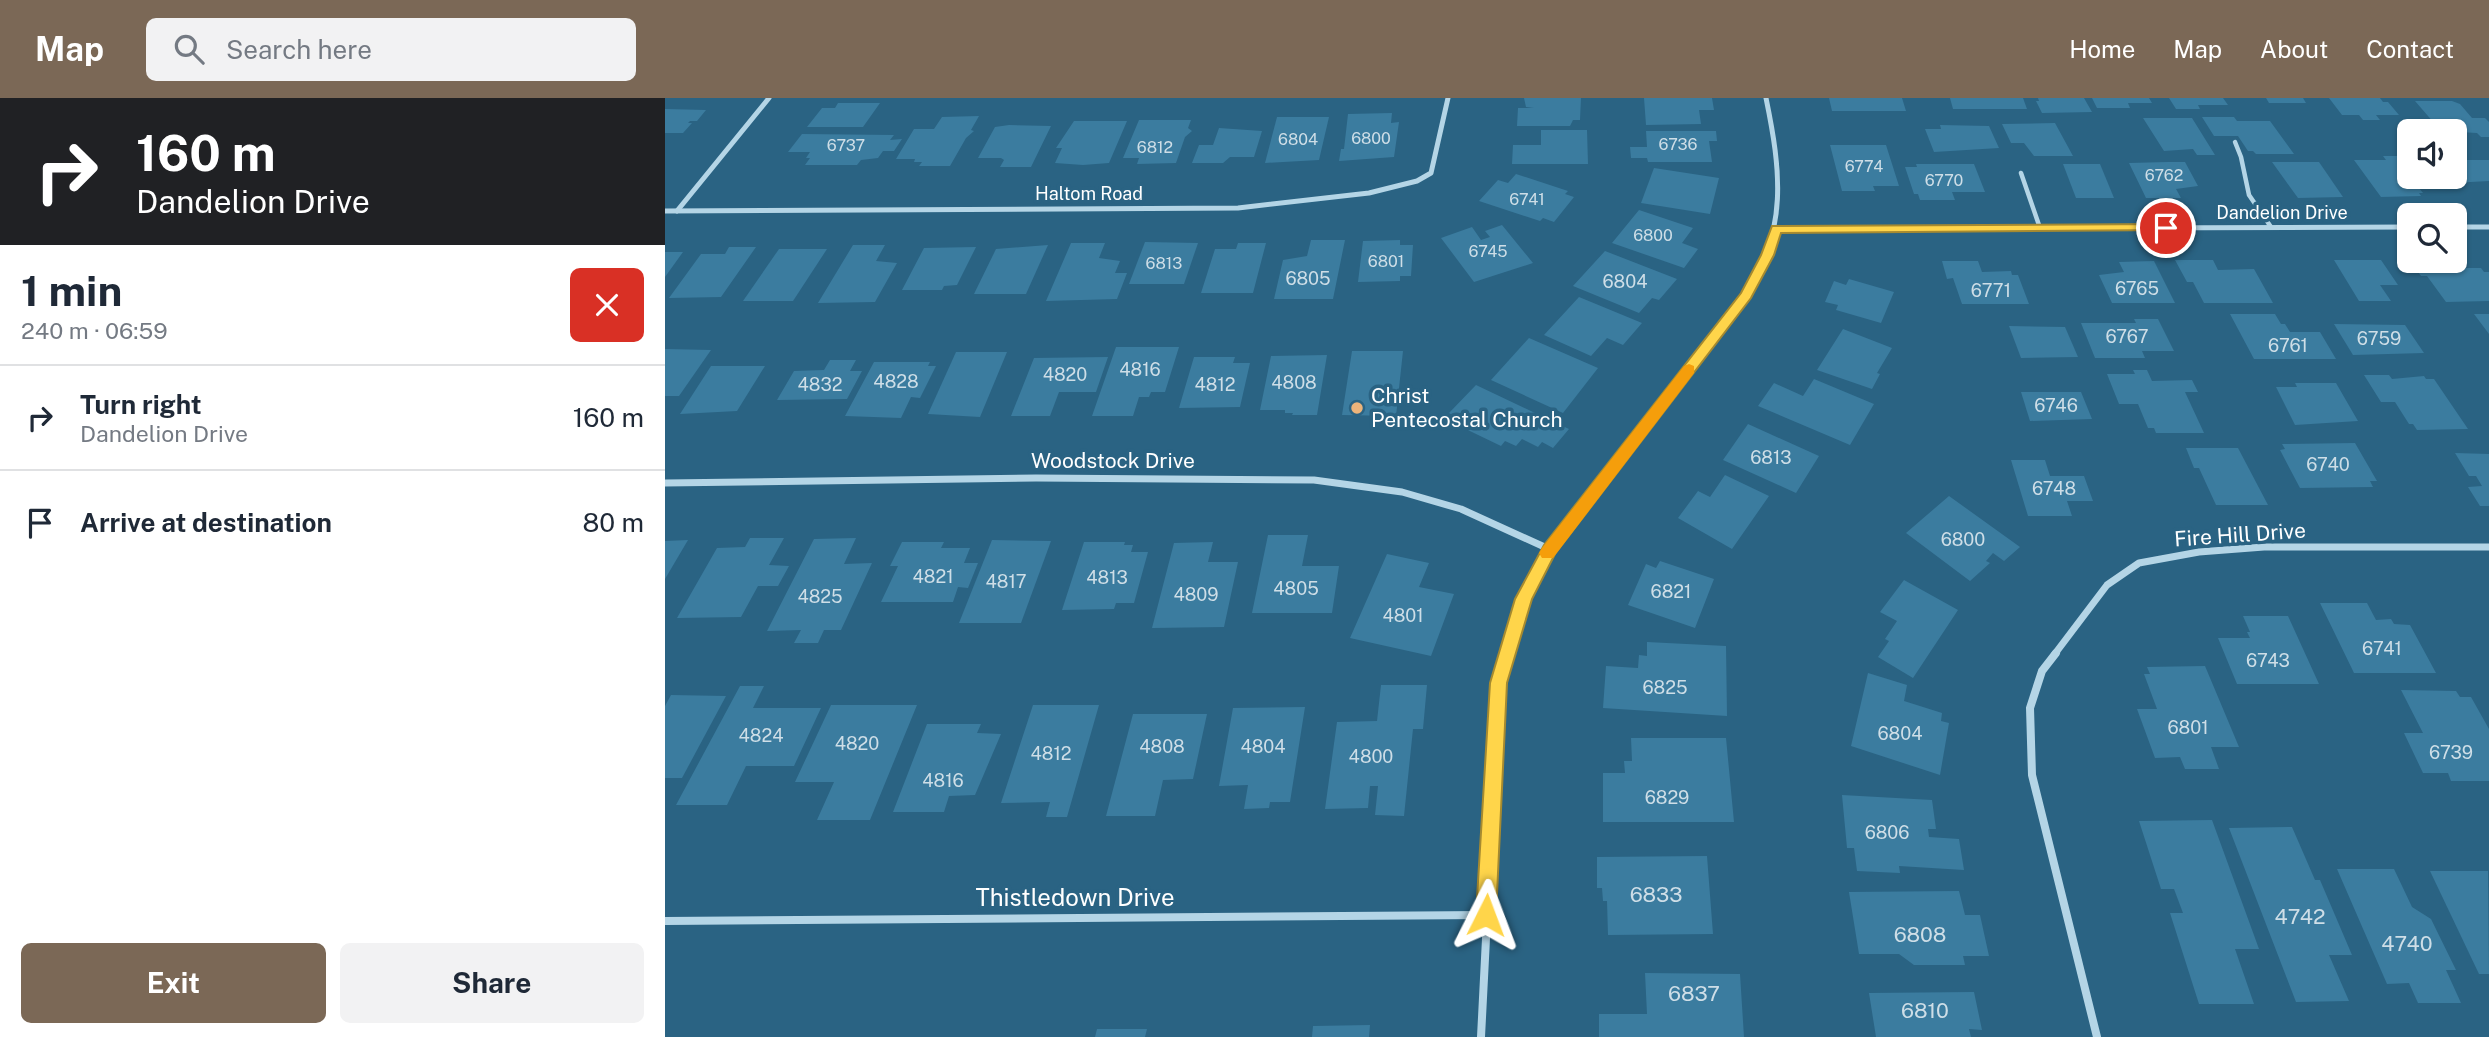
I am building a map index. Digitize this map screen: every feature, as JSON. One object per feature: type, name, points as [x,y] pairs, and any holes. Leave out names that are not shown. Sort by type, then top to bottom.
[{"type":"street","points":[[677,211],[768,98]]},
{"type":"street","name":"Haltom Road","points":[[665,211],[1238,208],[1285,205],[1401,187],[1422,181],[1431,173],[1448,98]]},
{"type":"street","points":[[1481,1037],[1499,683],[1524,599],[1549,549],[1746,295],[1768,255],[1776,229],[1781,173],[1766,98]]},
{"type":"street","name":"Dandelion Drive","points":[[1776,229],[2397,227]]},
{"type":"street","points":[[2467,227],[2489,227]]},
{"type":"street","name":"Woodstock Drive","points":[[665,483],[1036,478],[1314,480],[1402,492],[1461,509],[1549,549]]},
{"type":"street","name":"Fire Hill Drive","points":[[2098,1037],[2032,775],[2030,708],[2042,671],[2107,585],[2139,563],[2199,552],[2264,547],[2489,548]]},
{"type":"street","name":"Thistledown Drive","points":[[665,921],[1486,915]]},
{"type":"lane","points":[[2235,142],[2244,158],[2244,178],[2249,197],[2271,227]]},
{"type":"lane","points":[[2021,173],[2040,228]]},
{"type":"building","points":[[1524,98],[1581,98],[1580,120],[1573,120],[1570,126],[1517,126],[1518,108],[1534,108],[1526,107]]},
{"type":"building","points":[[1644,98],[1712,98],[1714,110],[1699,110],[1701,124],[1646,125]]},
{"type":"building","points":[[1829,98],[1902,98],[1906,111],[1832,111]]},
{"type":"building","points":[[1950,98],[2023,98],[2027,109],[1953,109]]},
{"type":"building","points":[[2038,98],[2084,98],[2092,112],[2042,113],[2036,101],[2039,101]]},
{"type":"building","points":[[2092,98],[2149,98],[2152,103],[2128,103],[2130,108],[2097,108]]},
{"type":"building","points":[[2169,98],[2223,98],[2228,105],[2198,105],[2200,109],[2176,109]]},
{"type":"building","points":[[2266,98],[2303,98],[2306,103],[2269,103]]},
{"type":"building","points":[[2329,98],[2380,98],[2383,102],[2388,102],[2399,115],[2376,115],[2380,120],[2363,120],[2359,115],[2342,115]]},
{"type":"building","points":[[2415,101],[2452,101],[2460,104],[2472,118],[2485,118],[2489,122],[2489,137],[2467,132],[2467,119],[2431,119]]},
{"type":"building","points":[[838,103],[880,103],[863,127],[807,127],[822,108],[835,108]]},
{"type":"building","points":[[665,109],[706,110],[697,121],[688,123],[692,123],[683,133],[665,133]]},
{"type":"building","points":[[1392,113],[1391,123],[1399,122],[1394,157],[1339,161],[1341,149],[1344,149],[1348,114]]},
{"type":"building","points":[[979,116],[971,130],[974,131],[966,138],[950,166],[919,166],[922,162],[914,162],[915,159],[896,159],[914,129],[934,129],[942,117]]},
{"type":"building","points":[[1277,117],[1329,117],[1319,160],[1265,163]]},
{"type":"building","points":[[2202,117],[2270,121],[2294,154],[2256,154],[2248,151],[2238,136],[2214,136]]},
{"type":"building","points":[[2143,118],[2192,118],[2215,155],[2197,155],[2193,149],[2164,151]]},
{"type":"building","points":[[1139,120],[1191,120],[1188,128],[1192,131],[1185,137],[1176,163],[1137,164],[1139,158],[1123,158]]},
{"type":"building","points":[[1074,121],[1127,121],[1109,163],[1055,163],[1062,148],[1056,148]]},
{"type":"building","points":[[2055,123],[2073,156],[2034,156],[2024,143],[2011,143],[2002,124]]},
{"type":"building","points":[[1940,125],[1989,126],[1999,148],[1934,152],[1925,129],[1941,129]]},
{"type":"building","points":[[1051,126],[1031,167],[1000,167],[1004,160],[1001,158],[978,158],[995,127]]},
{"type":"building","points":[[1219,128],[1262,131],[1254,157],[1230,157],[1223,163],[1192,163],[1199,145],[1213,145]]},
{"type":"building","points":[[1541,130],[1587,130],[1588,164],[1512,164],[1513,145],[1541,145]]},
{"type":"building","points":[[1646,131],[1716,131],[1717,141],[1709,141],[1712,162],[1648,162],[1647,158],[1631,158],[1630,147],[1647,147]]},
{"type":"building","points":[[802,134],[894,135],[890,140],[902,139],[894,151],[883,151],[878,158],[861,160],[857,165],[805,165],[810,158],[806,158],[810,152],[788,152]]},
{"type":"building","points":[[1830,145],[1886,145],[1899,186],[1873,186],[1875,191],[1842,191]]},
{"type":"building","points":[[2383,156],[2397,156],[2397,189],[2420,189],[2423,193],[2419,193],[2421,196],[2381,197],[2354,160],[2386,160]]},
{"type":"building","points":[[2467,160],[2489,160],[2489,181],[2467,182]]},
{"type":"building","points":[[2185,162],[2198,186],[2176,189],[2181,198],[2146,198],[2129,163]]},
{"type":"building","points":[[2272,162],[2319,162],[2343,197],[2298,198]]},
{"type":"building","points":[[1916,164],[1974,164],[1985,192],[1952,192],[1955,200],[1920,200],[1918,194],[1914,194],[1905,167],[1917,167]]},
{"type":"building","points":[[2063,164],[2100,164],[2114,198],[2076,198]]},
{"type":"building","points":[[1654,168],[1719,178],[1710,214],[1641,203]]},
{"type":"building","points":[[1516,174],[1568,191],[1565,194],[1574,197],[1554,222],[1543,218],[1540,221],[1479,201],[1498,180],[1508,183]]},
{"type":"building","points":[[1639,210],[1693,228],[1682,243],[1698,249],[1684,268],[1612,243]]},
{"type":"building","points":[[1502,225],[1533,263],[1474,282],[1441,238],[1472,227],[1481,240],[1490,237],[1485,231]]},
{"type":"building","points":[[1311,240],[1345,240],[1333,299],[1274,299],[1283,260],[1307,256]]},
{"type":"building","points":[[1400,240],[1400,245],[1413,245],[1411,276],[1400,276],[1400,281],[1358,282],[1363,241]]},
{"type":"building","points":[[1145,242],[1198,243],[1184,284],[1129,284]]},
{"type":"building","points":[[1071,243],[1105,243],[1099,258],[1120,261],[1115,273],[1127,273],[1117,299],[1046,301]]},
{"type":"building","points":[[1238,243],[1266,243],[1253,293],[1201,293],[1215,249],[1236,249]]},
{"type":"building","points":[[853,245],[885,245],[876,261],[897,263],[875,302],[818,303]]},
{"type":"building","points":[[1048,245],[1026,294],[974,294],[996,249]]},
{"type":"building","points":[[729,247],[756,247],[721,297],[669,298],[701,254],[725,254]]},
{"type":"building","points":[[976,247],[957,285],[944,286],[942,290],[902,290],[924,248]]},
{"type":"building","points":[[779,249],[827,249],[793,301],[743,301]]},
{"type":"building","points":[[1605,251],[1677,279],[1659,300],[1652,298],[1639,313],[1573,286]]},
{"type":"building","points":[[665,252],[683,252],[665,277]]},
{"type":"building","points":[[2175,260],[2213,260],[2218,270],[2254,269],[2273,303],[2204,303],[2193,282],[2187,282]]},
{"type":"building","points":[[2334,260],[2381,260],[2398,285],[2380,285],[2391,301],[2359,301]]},
{"type":"building","points":[[1942,261],[1978,261],[1982,272],[2011,271],[2012,275],[2018,275],[2029,304],[1962,304],[1953,278],[1947,279]]},
{"type":"building","points":[[2154,261],[2175,303],[2112,303],[2099,275],[2124,272],[2119,262]]},
{"type":"building","points":[[2467,268],[2481,268],[2484,272],[2489,272],[2489,301],[2446,302],[2427,276],[2419,273],[2467,273]]},
{"type":"building","points":[[1849,279],[1894,292],[1881,323],[1836,310],[1838,305],[1825,302],[1834,281],[1846,285]]},
{"type":"building","points":[[1579,297],[1642,323],[1623,345],[1607,338],[1591,356],[1544,335]]},
{"type":"building","points":[[2230,314],[2275,314],[2290,332],[2320,332],[2336,359],[2254,359]]},
{"type":"building","points":[[2474,314],[2489,314],[2489,334]]},
{"type":"building","points":[[2134,319],[2158,319],[2174,351],[2142,351],[2145,358],[2095,358],[2081,323],[2136,323]]},
{"type":"building","points":[[2334,324],[2405,325],[2424,353],[2353,355]]},
{"type":"building","points":[[2009,326],[2065,327],[2078,357],[2021,358]]},
{"type":"building","points":[[1843,329],[1892,348],[1877,373],[1880,374],[1872,389],[1817,370]]},
{"type":"building","points":[[1529,338],[1598,368],[1563,413],[1491,380]]},
{"type":"building","points":[[1116,347],[1179,347],[1165,392],[1151,392],[1149,397],[1139,397],[1133,416],[1092,416]]},
{"type":"building","points":[[665,349],[711,350],[679,396],[665,396]]},
{"type":"building","points":[[1352,351],[1403,351],[1396,416],[1342,415]]},
{"type":"building","points":[[956,352],[1007,352],[980,417],[928,414]]},
{"type":"building","points":[[1327,355],[1317,415],[1292,415],[1293,413],[1285,413],[1285,410],[1260,410],[1271,356]]},
{"type":"building","points":[[1108,357],[1096,392],[1059,392],[1050,416],[1011,416],[1034,358]]},
{"type":"building","points":[[1194,357],[1235,357],[1233,363],[1250,363],[1240,407],[1179,408]]},
{"type":"building","points":[[830,360],[856,360],[850,371],[862,371],[847,399],[777,400],[794,371],[824,370]]},
{"type":"building","points":[[874,362],[930,362],[928,366],[936,366],[920,398],[911,397],[901,418],[845,416]]},
{"type":"building","points":[[711,366],[765,366],[737,411],[680,414]]},
{"type":"building","points":[[2133,370],[2147,370],[2152,381],[2192,380],[2198,392],[2185,392],[2204,433],[2156,433],[2154,428],[2148,428],[2138,404],[2119,404],[2107,374],[2135,374]]},
{"type":"building","points":[[2364,375],[2389,375],[2392,379],[2424,376],[2426,379],[2434,379],[2468,429],[2417,430],[2413,424],[2409,424],[2395,402],[2381,402]]},
{"type":"building","points":[[1814,379],[1874,404],[1850,445],[1758,406],[1774,383],[1803,396]]},
{"type":"building","points":[[2295,383],[2336,383],[2358,421],[2295,425],[2276,387],[2297,387]]},
{"type":"building","points":[[1476,385],[1569,429],[1553,448],[1542,442],[1538,447],[1522,439],[1516,446],[1505,441],[1501,446],[1447,420],[1452,415],[1449,413]]},
{"type":"building","points":[[2021,392],[2081,392],[2092,419],[2030,421]]},
{"type":"building","points":[[1748,424],[1819,456],[1796,493],[1723,460]]},
{"type":"building","points":[[2355,443],[2377,481],[2370,481],[2373,487],[2300,488],[2280,450],[2285,449],[2282,444]]},
{"type":"building","points":[[2186,448],[2238,448],[2268,505],[2216,505],[2199,468],[2194,468]]},
{"type":"building","points":[[2455,453],[2489,454],[2489,506],[2480,506],[2468,487],[2482,486],[2476,476],[2469,476]]},
{"type":"building","points":[[2011,460],[2045,460],[2050,476],[2084,476],[2093,501],[2067,501],[2072,516],[2028,516]]},
{"type":"building","points":[[1725,475],[1769,496],[1732,549],[1678,518],[1698,491],[1710,497]]},
{"type":"building","points":[[1949,496],[2020,547],[2004,561],[1993,553],[1986,561],[1990,563],[1970,581],[1906,533]]},
{"type":"building","points":[[1268,535],[1308,535],[1302,566],[1339,566],[1332,613],[1252,613]]},
{"type":"building","points":[[750,538],[784,538],[769,565],[789,566],[778,586],[758,586],[741,617],[677,618],[717,548],[745,547]]},
{"type":"building","points":[[856,538],[844,564],[872,563],[841,630],[824,630],[818,643],[794,643],[801,630],[767,631],[814,539]]},
{"type":"building","points":[[688,540],[665,579],[665,541]]},
{"type":"building","points":[[992,540],[1051,541],[1021,623],[959,623]]},
{"type":"building","points":[[902,542],[944,542],[941,548],[970,548],[964,563],[978,563],[968,588],[958,587],[953,602],[881,602],[898,566],[890,566]]},
{"type":"building","points":[[1084,542],[1125,542],[1124,545],[1133,545],[1131,552],[1148,552],[1134,603],[1116,603],[1114,609],[1062,610]]},
{"type":"building","points":[[1213,542],[1208,562],[1238,562],[1224,627],[1152,628],[1174,543]]},
{"type":"building","points":[[1387,554],[1429,563],[1419,587],[1454,594],[1431,656],[1350,638]]},
{"type":"building","points":[[1660,561],[1714,579],[1695,628],[1628,605],[1646,564],[1656,568]]},
{"type":"building","points":[[1904,580],[1958,610],[1913,678],[1878,657],[1889,641],[1885,639],[1897,621],[1880,612]]},
{"type":"building","points":[[2320,603],[2367,603],[2376,620],[2391,619],[2394,624],[2410,625],[2436,673],[2354,673]]},
{"type":"building","points":[[2243,616],[2288,616],[2319,684],[2237,684],[2218,638],[2250,638]]},
{"type":"building","points":[[1647,642],[1726,646],[1727,716],[1603,708],[1606,666],[1638,668],[1639,655],[1647,656]]},
{"type":"building","points":[[2205,666],[2239,747],[2211,747],[2219,769],[2185,769],[2180,757],[2155,758],[2137,709],[2157,709],[2144,674],[2150,674],[2147,667]]},
{"type":"building","points":[[1868,673],[1907,685],[1904,701],[1942,713],[1941,721],[1949,723],[1940,775],[1851,746]]},
{"type":"building","points":[[1381,685],[1427,685],[1423,729],[1413,729],[1404,816],[1375,815],[1378,786],[1370,786],[1368,808],[1325,809],[1337,722],[1377,721]]},
{"type":"building","points":[[740,686],[764,686],[753,708],[821,708],[794,766],[746,766],[727,805],[676,805]]},
{"type":"building","points":[[2401,690],[2456,691],[2460,697],[2471,697],[2489,729],[2489,781],[2451,781],[2448,773],[2423,773],[2404,733],[2423,733]]},
{"type":"building","points":[[671,695],[726,696],[682,778],[665,778],[665,706]]},
{"type":"building","points":[[831,705],[917,705],[870,820],[817,820],[834,782],[795,782]]},
{"type":"building","points":[[1033,705],[1099,705],[1067,817],[1046,817],[1050,802],[1001,803]]},
{"type":"building","points":[[1305,707],[1290,802],[1270,802],[1269,808],[1244,809],[1248,785],[1219,786],[1233,708]]},
{"type":"building","points":[[1133,714],[1207,714],[1193,779],[1163,780],[1155,816],[1106,816]]},
{"type":"building","points":[[927,724],[981,724],[977,733],[1001,734],[975,795],[949,796],[944,812],[893,812]]},
{"type":"building","points":[[1631,738],[1726,738],[1734,822],[1603,822],[1603,773],[1625,773],[1624,761],[1632,761]]},
{"type":"building","points":[[1842,795],[1932,800],[1936,829],[1928,829],[1929,837],[1959,839],[1964,870],[1899,866],[1900,873],[1857,871],[1854,848],[1847,848]]},
{"type":"building","points":[[2212,820],[2259,949],[2235,949],[2254,1004],[2199,1004],[2170,913],[2183,913],[2174,889],[2161,889],[2139,821]]},
{"type":"building","points":[[2292,827],[2315,880],[2320,880],[2352,955],[2329,955],[2349,1001],[2296,1002],[2229,828]]},
{"type":"building","points":[[1707,856],[1713,934],[1608,935],[1607,901],[1603,901],[1602,888],[1597,888],[1597,857]]},
{"type":"building","points":[[2337,869],[2394,869],[2412,907],[2431,919],[2456,970],[2446,970],[2461,1003],[2418,1003],[2409,983],[2387,984]]},
{"type":"building","points":[[2430,871],[2488,871],[2489,974],[2479,974]]},
{"type":"building","points":[[1959,891],[1965,915],[1980,915],[1989,956],[1963,956],[1965,965],[1914,965],[1899,954],[1859,954],[1849,892]]},
{"type":"building","points":[[1645,973],[1740,974],[1744,1037],[1599,1037],[1599,1014],[1647,1014]]},
{"type":"building","points":[[1974,992],[1982,1030],[1969,1029],[1971,1037],[1876,1037],[1869,993]]},
{"type":"building","points":[[1370,1025],[1369,1037],[1312,1037],[1313,1026]]},
{"type":"building","points":[[1097,1029],[1147,1029],[1145,1037],[1095,1037]]},
{"type":"slow traffic","points":[[1547,553],[1689,369]]},
{"type":"place","name":"Christ Pentecostal Church","points":[[1357,408]]},
{"type":"route","points":[[1486,915],[1499,683],[1524,599],[1549,549],[1746,295],[1768,255],[1776,229],[2166,228]]}]
